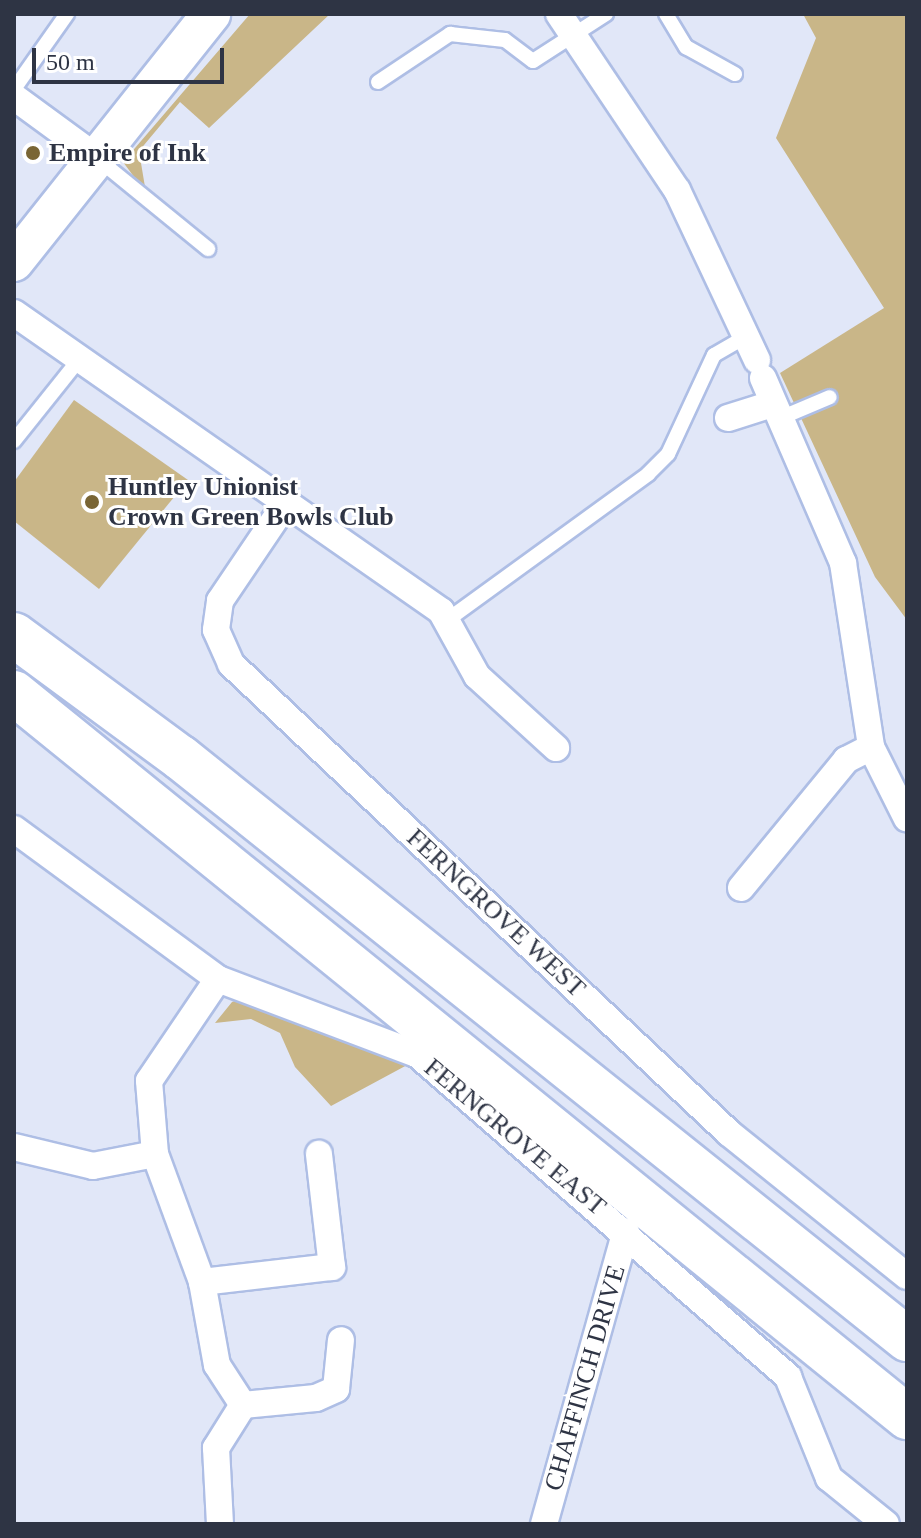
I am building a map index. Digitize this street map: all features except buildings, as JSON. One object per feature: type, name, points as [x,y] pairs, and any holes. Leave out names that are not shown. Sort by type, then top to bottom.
[{"type":"highway","points":[[14,635],[181,758],[907,1339]]},
{"type":"highway","points":[[14,693],[907,1417]]},
{"type":"main road","points":[[14,262],[211,14]]},
{"type":"street","points":[[559,14],[677,190],[748,335],[775,411],[843,563],[871,747],[907,819]]},
{"type":"street","points":[[14,97],[96,157]]},
{"type":"street","points":[[14,313],[77,362],[286,503],[446,621],[477,676],[556,748]]},
{"type":"street","points":[[728,418],[775,411]]},
{"type":"street","name":"FERNGROVE WEST","points":[[286,503],[220,601],[216,630],[231,664],[729,1133],[907,1276]]},
{"type":"street","points":[[741,888],[846,760],[871,747]]},
{"type":"street","name":"FERNGROVE EAST","points":[[14,829],[218,979],[417,1054],[626,1231],[788,1377],[829,1478],[886,1524]]},
{"type":"street","points":[[218,979],[149,1081],[155,1154],[202,1282],[217,1365],[243,1405]]},
{"type":"street","points":[[14,1147],[93,1166],[155,1154]]},
{"type":"street","points":[[202,1282],[334,1279],[319,1154]]},
{"type":"street","name":"CHAFFINCH DRIVE","points":[[544,1524],[626,1231]]},
{"type":"street","points":[[243,1405],[316,1398],[336,1389],[341,1340]]},
{"type":"street","points":[[220,1524],[216,1448],[243,1405]]},
{"type":"lane","points":[[14,89],[67,14]]},
{"type":"lane","points":[[378,82],[450,34],[505,40],[533,61],[606,14]]},
{"type":"lane","points":[[666,14],[686,47],[735,74]]},
{"type":"lane","points":[[96,157],[208,249]]},
{"type":"lane","points":[[446,621],[648,474],[668,454],[714,355],[748,335]]},
{"type":"lane","points":[[14,441],[77,362]]},
{"type":"lane","points":[[775,411],[830,397]]},
{"type":"shaded area","points":[[250,14],[330,14],[209,128],[180,102],[139,151],[146,193],[123,162]]},
{"type":"shaded area","points":[[803,14],[907,14],[907,620],[875,577],[780,373],[884,308],[776,138],[816,38]]},
{"type":"shaded area","name":"Huntley Unionist Crown Green Bowls Club","points":[[74,400],[188,480],[99,589],[14,521],[14,482]]},
{"type":"shaded area","points":[[247,996],[409,1064],[331,1106],[295,1067],[280,1033],[251,1019],[215,1023],[232,1002]]},
{"type":"place","name":"Empire of Ink","points":[[33,153]]},
{"type":"place","name":"Huntley Unionist Crown Green Bowls Club","points":[[92,502]]}]
